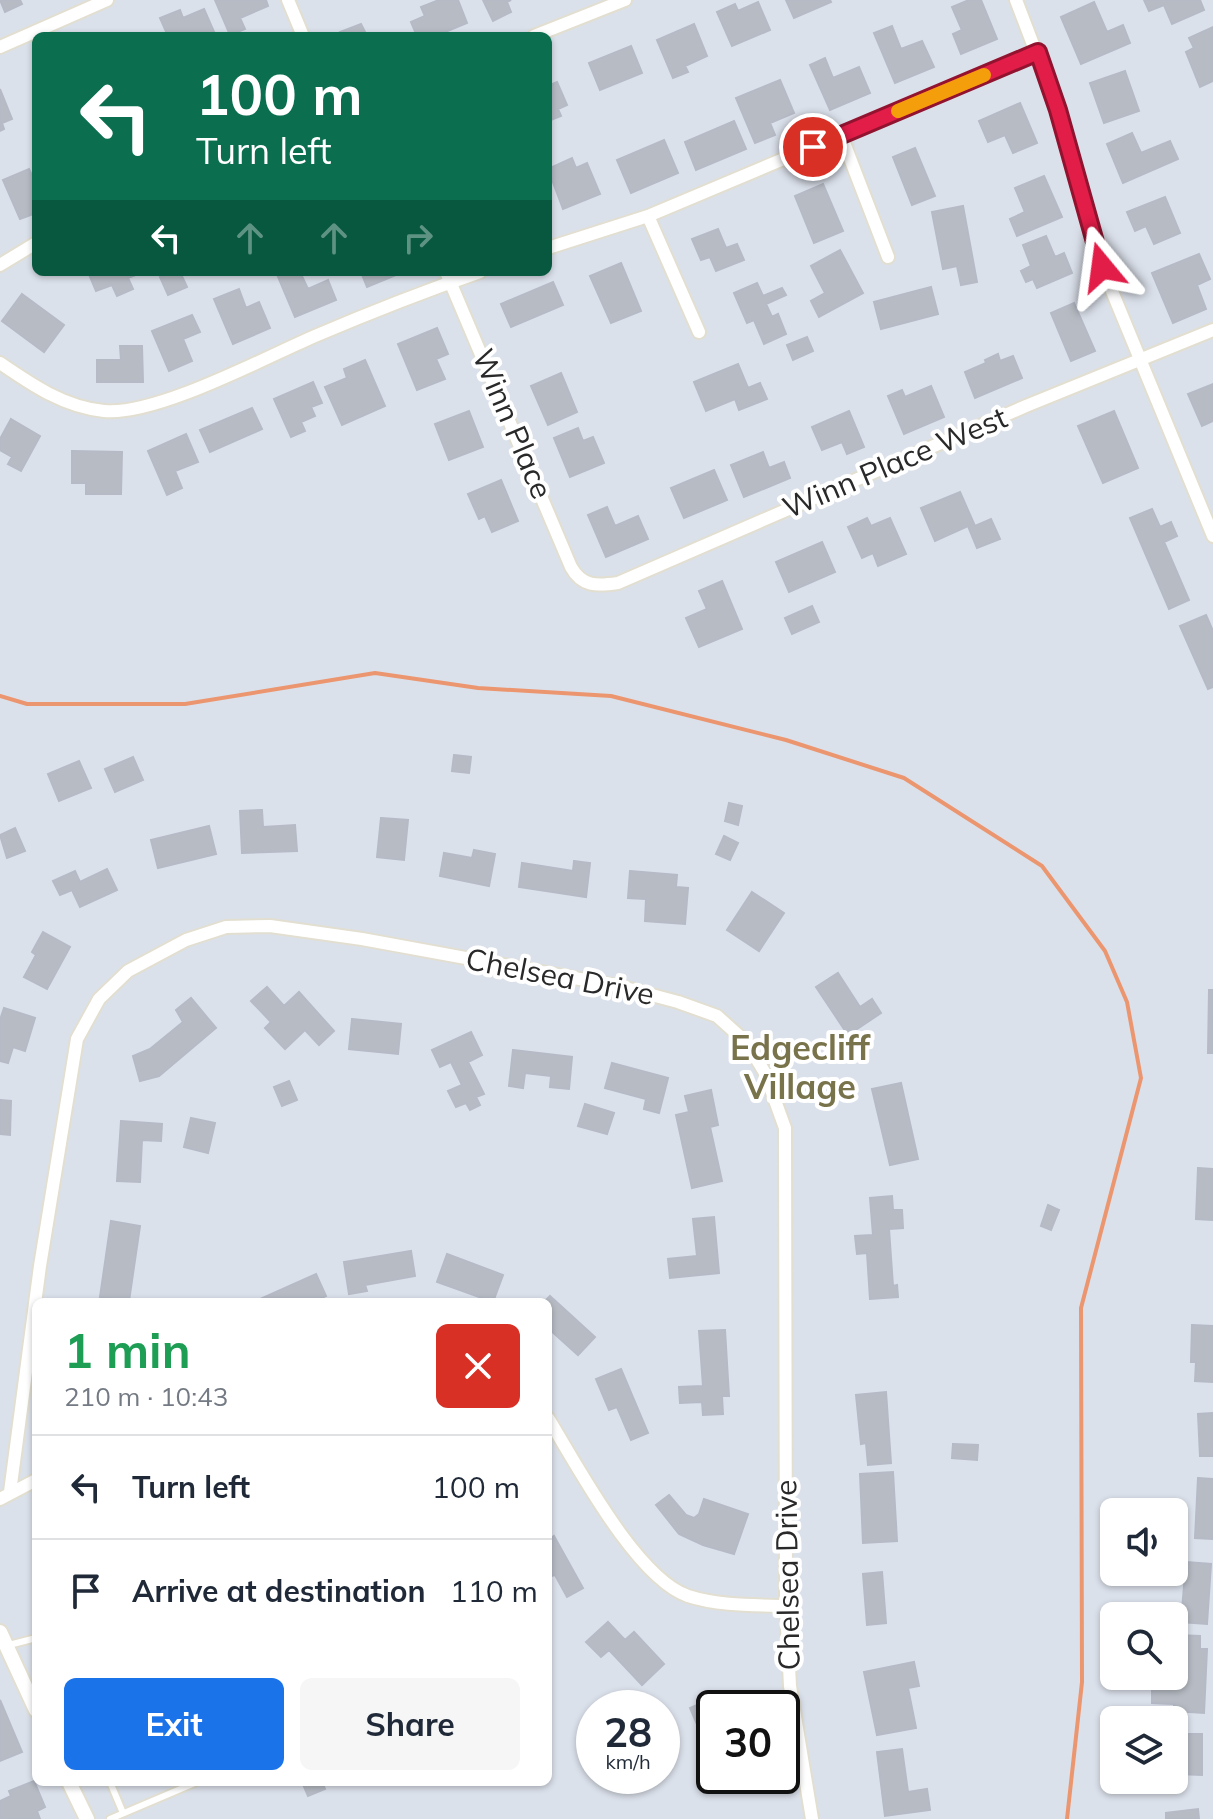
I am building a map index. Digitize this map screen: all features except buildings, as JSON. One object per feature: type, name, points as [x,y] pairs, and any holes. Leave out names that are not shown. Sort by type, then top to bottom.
[{"type":"street","points":[[34,32],[107,0]]},
{"type":"street","points":[[288,0],[301,32]]},
{"type":"street","points":[[544,32],[625,0]]},
{"type":"street","points":[[1016,0],[1058,110],[1102,267],[1213,536]]},
{"type":"street","points":[[0,47],[32,33]]},
{"type":"street","points":[[552,247],[648,216],[1038,52]]},
{"type":"street","points":[[841,135],[888,257]]},
{"type":"street","points":[[648,216],[699,332]]},
{"type":"street","points":[[0,265],[32,245]]},
{"type":"street","points":[[0,363],[54,397],[82,407],[122,411],[147,406],[194,389],[448,277]]},
{"type":"street","name":"Winn Place","points":[[448,277],[577,577]]},
{"type":"street","name":"Winn Place West","points":[[577,577],[592,585],[618,583],[1213,330]]},
{"type":"street","name":"Chelsea Drive","points":[[35,1298],[68,1078],[84,1020],[99,999],[128,971],[186,940],[226,927],[270,926],[362,939],[618,986],[717,1016],[747,1043],[781,1111],[786,1142],[786,1606],[790,1686],[812,1819]]},
{"type":"street","name":"Chelsea Drive","points":[[5,1496],[32,1317]]},
{"type":"street","points":[[552,1424],[601,1504],[660,1579],[687,1595],[708,1601],[786,1606]]},
{"type":"street","points":[[5,1496],[32,1482]]},
{"type":"street","points":[[0,1632],[32,1701]]},
{"type":"street","points":[[71,1786],[87,1819]]},
{"type":"lane","points":[[6,1646],[32,1639]]},
{"type":"lane","points":[[112,1786],[123,1813]]},
{"type":"lane","points":[[110,1819],[187,1786]]},
{"type":"waterway","points":[[0,696],[27,704],[185,704],[375,673],[478,688],[611,696],[786,740],[904,778],[1042,866],[1105,951],[1127,1002],[1141,1078],[1081,1308],[1082,1682],[1067,1819]]},
{"type":"slow traffic","points":[[898,111],[984,75]]},
{"type":"district","name":"Edgecliff Village","points":[[800,1068]]},
{"type":"route","points":[[813,147],[1038,52],[1058,110],[1102,267]]}]
